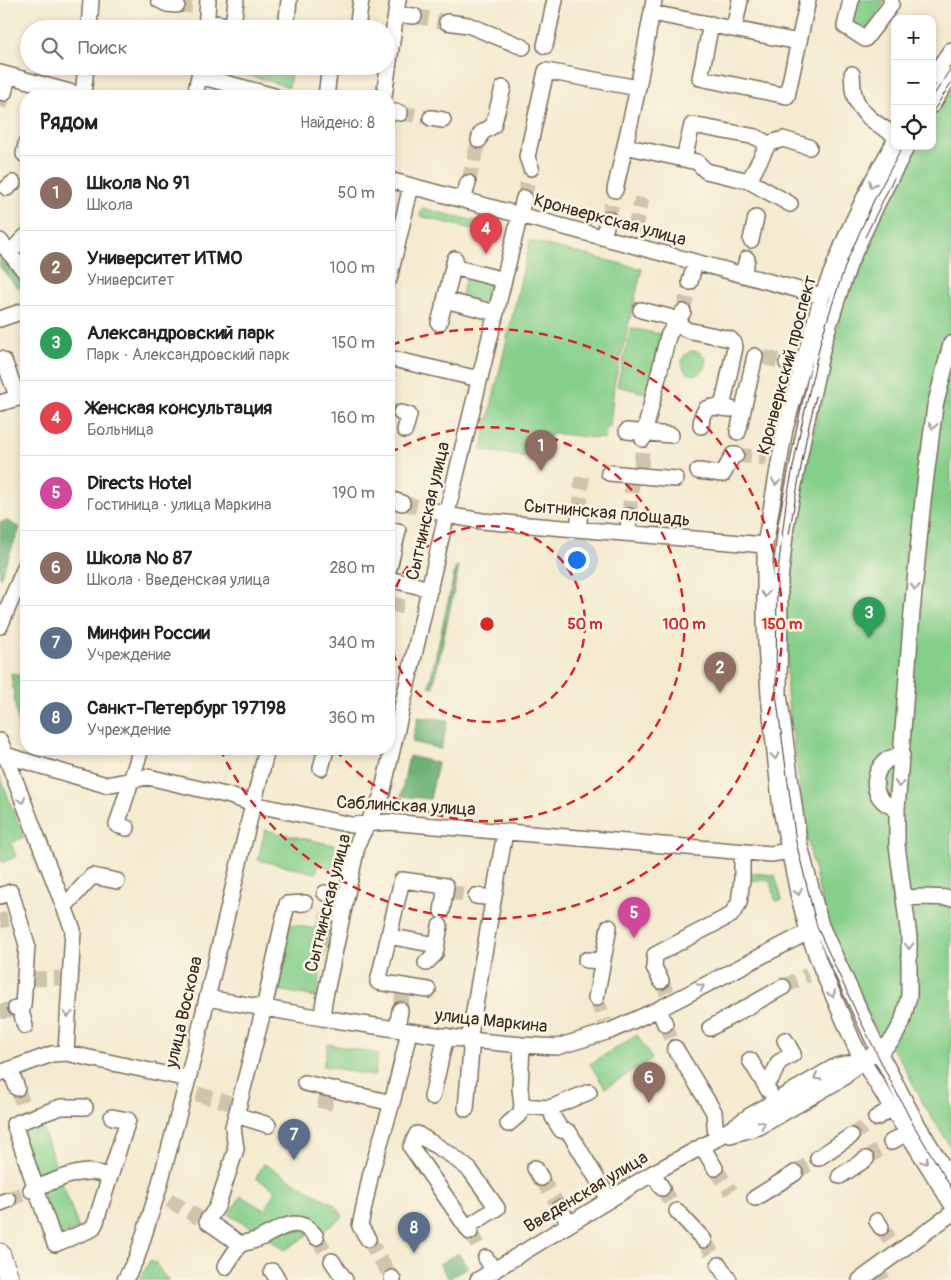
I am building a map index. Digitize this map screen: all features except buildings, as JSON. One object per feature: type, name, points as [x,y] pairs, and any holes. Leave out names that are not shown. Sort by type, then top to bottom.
[{"type":"main road","points":[[0,1253],[10,1280]]},
{"type":"street","points":[[90,20],[91,0]]},
{"type":"street","points":[[159,0],[167,4],[178,5]]},
{"type":"street","points":[[234,20],[236,0]]},
{"type":"street","points":[[287,19],[289,0]]},
{"type":"street","points":[[358,20],[360,0]]},
{"type":"street","points":[[545,46],[555,0]]},
{"type":"street","points":[[734,29],[740,0]]},
{"type":"street","points":[[711,24],[700,78],[787,96],[808,0]]},
{"type":"street","points":[[851,0],[845,26],[865,39],[891,5],[891,0]]},
{"type":"street","points":[[615,190],[638,88],[653,6],[711,24],[799,42]]},
{"type":"street","points":[[395,21],[397,7],[414,16]]},
{"type":"street","points":[[206,13],[221,20]]},
{"type":"street","points":[[447,22],[468,25],[523,47]]},
{"type":"street","points":[[936,72],[951,50]]},
{"type":"street","points":[[531,168],[527,157],[546,71],[638,88]]},
{"type":"street","points":[[4,94],[4,74],[62,90]]},
{"type":"street","points":[[852,74],[854,93],[860,108],[872,120],[891,132]]},
{"type":"street","points":[[84,90],[85,75]]},
{"type":"street","points":[[196,90],[199,75]]},
{"type":"street","points":[[212,75],[256,90]]},
{"type":"street","points":[[327,90],[329,75]]},
{"type":"street","points":[[385,90],[387,75]]},
{"type":"street","points":[[936,99],[951,75]]},
{"type":"street","points":[[479,140],[481,133],[493,126],[503,88]]},
{"type":"street","points":[[684,159],[692,125],[756,137],[768,144]]},
{"type":"street","points":[[749,181],[768,144],[783,139],[809,147]]},
{"type":"street","points":[[625,146],[697,162],[706,171],[749,181],[790,204]]},
{"type":"street","name":"Кронверкский проспект","points":[[891,148],[848,232],[822,296],[785,429],[773,459],[766,545],[765,625],[769,695],[781,810],[808,932],[815,973],[847,1029],[862,1060],[951,1203]]},
{"type":"street","points":[[905,150],[850,262],[824,341],[786,526],[780,581],[779,694],[799,842],[821,926],[879,1052],[951,1180]]},
{"type":"street","name":"Кронверкская улица","points":[[395,182],[603,237],[632,238],[695,262],[822,296]]},
{"type":"street","points":[[463,200],[468,183]]},
{"type":"street","points":[[395,254],[411,186]]},
{"type":"street","name":"Сытнинская улица","points":[[395,727],[418,610],[430,589],[441,513],[479,379],[524,198]]},
{"type":"street","points":[[751,240],[756,218]]},
{"type":"street","points":[[603,237],[608,220]]},
{"type":"street","points":[[20,239],[5,247],[20,266]]},
{"type":"street","points":[[743,274],[747,259]]},
{"type":"street","points":[[690,282],[695,262]]},
{"type":"street","points":[[439,323],[454,263],[504,280]]},
{"type":"street","points":[[445,298],[496,313]]},
{"type":"street","points":[[0,308],[20,302]]},
{"type":"street","points":[[641,310],[668,317],[679,317]]},
{"type":"street","points":[[0,319],[20,312]]},
{"type":"street","points":[[679,317],[687,330],[730,339],[734,342],[735,348],[722,408]]},
{"type":"street","points":[[644,436],[668,336],[679,317]]},
{"type":"street","points":[[862,1060],[879,1052],[893,1040],[902,1022],[909,996],[909,937],[897,845],[897,809],[912,612],[924,500],[935,406],[947,370],[951,344]]},
{"type":"street","points":[[734,351],[759,356],[742,411],[738,432]]},
{"type":"street","points":[[0,359],[4,361],[18,398],[0,403]]},
{"type":"street","points":[[395,359],[479,379]]},
{"type":"street","points":[[787,363],[803,366]]},
{"type":"street","points":[[701,426],[702,416],[706,409],[713,407],[742,411]]},
{"type":"street","points":[[400,413],[409,415],[406,430]]},
{"type":"street","points":[[627,431],[644,436],[671,435]]},
{"type":"street","points":[[698,471],[723,474],[733,455],[736,455]]},
{"type":"street","points":[[609,474],[676,480]]},
{"type":"street","points":[[578,529],[580,512]]},
{"type":"street","name":"Сытнинская площадь","points":[[441,513],[482,521],[766,545]]},
{"type":"street","points":[[628,533],[629,516]]},
{"type":"street","points":[[395,543],[398,530]]},
{"type":"street","points":[[395,580],[430,589]]},
{"type":"street","points":[[0,626],[20,582]]},
{"type":"street","points":[[2,750],[73,930],[65,978],[66,1053]]},
{"type":"street","name":"Саблинская улица","points":[[2,750],[106,784],[148,777],[230,796],[253,804],[351,825],[388,822],[742,852],[771,854],[790,851]]},
{"type":"street","points":[[897,809],[883,801],[878,795],[875,786],[876,777],[882,764],[888,759],[902,754]]},
{"type":"street","points":[[122,826],[130,780],[139,755]]},
{"type":"street","name":"улица Воскова","points":[[125,1280],[163,1198],[190,1088],[207,998],[265,755]]},
{"type":"street","points":[[321,768],[324,755]]},
{"type":"street","name":"Сытнинская улица","points":[[322,1018],[324,1000],[358,842],[381,798],[389,755]]},
{"type":"street","points":[[466,1109],[471,1050],[469,1040],[505,832]]},
{"type":"street","points":[[665,1024],[665,996],[654,967],[655,954],[731,915],[739,903],[742,852]]},
{"type":"street","points":[[64,907],[92,876],[117,881]]},
{"type":"street","points":[[426,963],[435,954],[447,892],[446,886],[402,880],[378,982],[404,990],[428,990]]},
{"type":"street","points":[[0,896],[11,892],[13,917],[28,945],[28,979],[23,1006],[18,1007],[25,1026]]},
{"type":"street","points":[[325,893],[346,897]]},
{"type":"street","points":[[476,896],[494,898]]},
{"type":"street","points":[[904,898],[926,896],[951,898]]},
{"type":"street","points":[[240,1244],[203,1220],[217,1208],[236,1149],[235,1108],[264,1008],[287,904],[305,904]]},
{"type":"street","points":[[596,998],[609,927]]},
{"type":"street","name":"улица Маркина","points":[[207,998],[322,1018],[469,1040],[557,1047],[608,1026],[665,996],[808,932]]},
{"type":"street","points":[[388,936],[436,945]]},
{"type":"street","points":[[586,960],[603,961]]},
{"type":"street","points":[[710,1028],[783,987]]},
{"type":"street","points":[[368,1238],[360,1226],[371,1174],[392,1103],[406,1045],[400,1010]]},
{"type":"street","points":[[432,1097],[444,1052],[446,1036]]},
{"type":"street","points":[[764,1083],[772,1077],[779,1062],[792,1054],[785,1040]]},
{"type":"street","points":[[508,1124],[520,1114],[522,1106],[520,1088],[522,1045]]},
{"type":"street","points":[[675,1048],[714,1112],[716,1138]]},
{"type":"street","points":[[18,1088],[5,1071],[52,1054],[66,1053],[190,1088]]},
{"type":"street","points":[[750,1060],[775,1102]]},
{"type":"street","name":"Введенская улица","points":[[478,1280],[490,1264],[569,1224],[836,1066],[862,1060]]},
{"type":"street","name":"Введенская улица","points":[[716,1138],[759,1126],[843,1078],[862,1060]]},
{"type":"street","points":[[305,1083],[327,1090],[392,1103]]},
{"type":"street","points":[[522,1106],[550,1108],[589,1092]]},
{"type":"street","points":[[85,1107],[61,1107],[28,1116],[14,1124],[34,1189],[55,1244],[92,1229],[96,1222],[128,1120],[112,1117]]},
{"type":"street","points":[[235,1108],[268,1125]]},
{"type":"street","points":[[550,1108],[561,1130],[569,1132],[609,1199]]},
{"type":"street","points":[[876,1118],[892,1108]]},
{"type":"street","points":[[891,1142],[907,1132]]},
{"type":"street","points":[[417,1134],[451,1155],[470,1170],[497,1208],[468,1229],[411,1147],[417,1134]]},
{"type":"street","points":[[818,1158],[851,1136]]},
{"type":"street","points":[[702,1146],[715,1168]]},
{"type":"street","points":[[840,1176],[866,1159]]},
{"type":"street","points":[[34,1189],[74,1173],[92,1172],[110,1176]]},
{"type":"street","points":[[653,1173],[662,1188]]},
{"type":"street","points":[[755,1198],[795,1173]]},
{"type":"street","points":[[560,1208],[569,1224]]},
{"type":"street","points":[[677,1211],[704,1240]]},
{"type":"street","points":[[860,1280],[878,1272],[894,1247],[951,1214]]},
{"type":"street","points":[[225,1267],[240,1244],[261,1238],[279,1227],[296,1224],[302,1225],[309,1229],[316,1237]]},
{"type":"street","points":[[332,1262],[345,1280]]},
{"type":"street","points":[[719,1265],[729,1280]]},
{"type":"green space","points":[[854,0],[886,0],[863,35],[849,25]]},
{"type":"green space","points":[[248,75],[291,75],[289,87]]},
{"type":"green space","points":[[951,89],[951,1148],[924,1105],[900,1059],[872,1023],[826,920],[807,838],[787,695],[787,581],[795,522],[812,436],[844,299],[868,236],[905,162],[912,150],[936,150],[936,113]]},
{"type":"green space","points":[[422,208],[499,227],[487,233],[420,216]]},
{"type":"green space","points":[[530,241],[642,269],[614,385],[610,427],[606,428],[605,439],[551,433],[547,460],[481,450]]},
{"type":"green space","points":[[0,255],[20,279],[20,287],[17,288],[0,267]]},
{"type":"green space","points":[[466,276],[491,282],[486,303],[461,298]]},
{"type":"green space","points":[[631,328],[664,335],[650,394],[617,386]]},
{"type":"green space","points":[[694,351],[699,352],[705,358],[705,368],[699,374],[694,375],[689,374],[683,368],[682,363],[683,358],[689,352]]},
{"type":"green space","points":[[7,521],[20,528],[0,578],[0,522]]},
{"type":"green space","points":[[456,566],[459,567],[433,687],[429,686]]},
{"type":"green space","points":[[11,673],[20,676],[19,732]]},
{"type":"green space","points":[[418,717],[448,720],[441,749],[412,742]]},
{"type":"green space","points":[[409,756],[438,763],[430,799],[401,796]]},
{"type":"green space","points":[[0,777],[24,837],[11,843],[16,857],[2,862],[0,858]]},
{"type":"green space","points":[[265,830],[343,847],[338,870],[318,865],[316,873],[258,860]]},
{"type":"green space","points":[[748,873],[775,875],[782,900],[776,901],[770,881],[749,880]]},
{"type":"green space","points":[[319,912],[332,914],[316,997],[278,990],[290,924],[315,929]]},
{"type":"green space","points":[[637,1035],[652,1059],[605,1088],[590,1064]]},
{"type":"green space","points":[[328,1044],[378,1054],[374,1076],[323,1066]]},
{"type":"green space","points":[[39,1119],[79,1229],[58,1236],[18,1126]]},
{"type":"green space","points":[[264,1164],[336,1206],[343,1217],[319,1234],[267,1228],[253,1229],[229,1215],[241,1196],[264,1210],[276,1190],[256,1178]]},
{"type":"green space","points":[[291,1228],[309,1234],[285,1250],[267,1238]]},
{"type":"green space","points":[[458,1253],[468,1267],[449,1279],[439,1264]]},
{"type":"green space","points":[[150,1260],[153,1263],[157,1262],[162,1272],[170,1280],[140,1280]]},
{"type":"tunnel","points":[[177,5],[202,7]]},
{"type":"tunnel","points":[[414,16],[447,22]]},
{"type":"tunnel","points":[[0,107],[4,93]]},
{"type":"tunnel","points":[[400,113],[431,118]]},
{"type":"tunnel","points":[[468,183],[479,140]]},
{"type":"tunnel","points":[[524,198],[531,168]]},
{"type":"tunnel","points":[[608,219],[615,190]]},
{"type":"tunnel","points":[[634,231],[642,198]]},
{"type":"tunnel","points":[[683,312],[690,282]]},
{"type":"tunnel","points":[[763,357],[787,363]]},
{"type":"tunnel","points":[[395,412],[401,413]]},
{"type":"tunnel","points":[[641,467],[643,439]]},
{"type":"tunnel","points":[[736,455],[767,458]]},
{"type":"tunnel","points":[[580,512],[582,477]]},
{"type":"tunnel","points":[[629,516],[632,484]]},
{"type":"tunnel","points":[[402,503],[436,511]]},
{"type":"tunnel","points":[[395,605],[411,609]]},
{"type":"tunnel","points":[[448,892],[476,896]]},
{"type":"tunnel","points":[[0,921],[8,919]]},
{"type":"tunnel","points":[[783,987],[808,975]]},
{"type":"tunnel","points":[[31,979],[60,978]]},
{"type":"tunnel","points":[[661,981],[667,993]]},
{"type":"tunnel","points":[[400,1010],[403,993]]},
{"type":"tunnel","points":[[596,998],[605,1022]]},
{"type":"tunnel","points":[[0,1012],[16,1008]]},
{"type":"tunnel","points":[[665,1024],[675,1048]]},
{"type":"tunnel","points":[[17,1088],[27,1114]]},
{"type":"tunnel","points":[[324,1109],[327,1093]]},
{"type":"tunnel","points":[[197,1094],[230,1103]]},
{"type":"tunnel","points":[[851,1136],[876,1118]]},
{"type":"tunnel","points":[[866,1159],[891,1142]]},
{"type":"tunnel","points":[[795,1173],[818,1158]]},
{"type":"tunnel","points":[[715,1168],[731,1192]]},
{"type":"tunnel","points":[[541,1178],[560,1208]]},
{"type":"tunnel","points":[[662,1188],[677,1211]]},
{"type":"tunnel","points":[[8,1200],[31,1190]]},
{"type":"tunnel","points":[[169,1200],[199,1218]]},
{"type":"tunnel","points":[[881,1227],[891,1241]]},
{"type":"tunnel","points":[[470,1232],[486,1258]]},
{"type":"tunnel","points":[[316,1237],[332,1261]]},
{"type":"tunnel","points":[[368,1239],[392,1278]]},
{"type":"tunnel","points":[[704,1240],[719,1265]]},
{"type":"tunnel","points":[[881,1276],[883,1280]]},
{"type":"tram line","points":[[936,92],[951,68]]},
{"type":"tram line","points":[[936,107],[951,83]]},
{"type":"tram line","points":[[901,150],[874,200],[847,261],[821,340],[786,503],[777,579],[776,694],[796,842],[817,927],[889,1078],[914,1126],[951,1187]]},
{"type":"tram line","points":[[865,237],[894,178]]},
{"type":"tram line","points":[[789,534],[807,434],[816,396]]},
{"type":"place","name":"Женская консультация","points":[[486,254]]},
{"type":"place","name":"Школа № 91","points":[[541,471]]},
{"type":"place","name":"Александровский парк","points":[[869,638]]},
{"type":"place","name":"Университет ИТМО","points":[[720,693]]},
{"type":"place","name":"Directs Hotel","points":[[634,938]]},
{"type":"place","name":"Школа № 87","points":[[649,1103]]},
{"type":"place","name":"Минфин России","points":[[294,1160]]},
{"type":"place","name":"Санкт-Петербург 197198","points":[[414,1253]]}]
